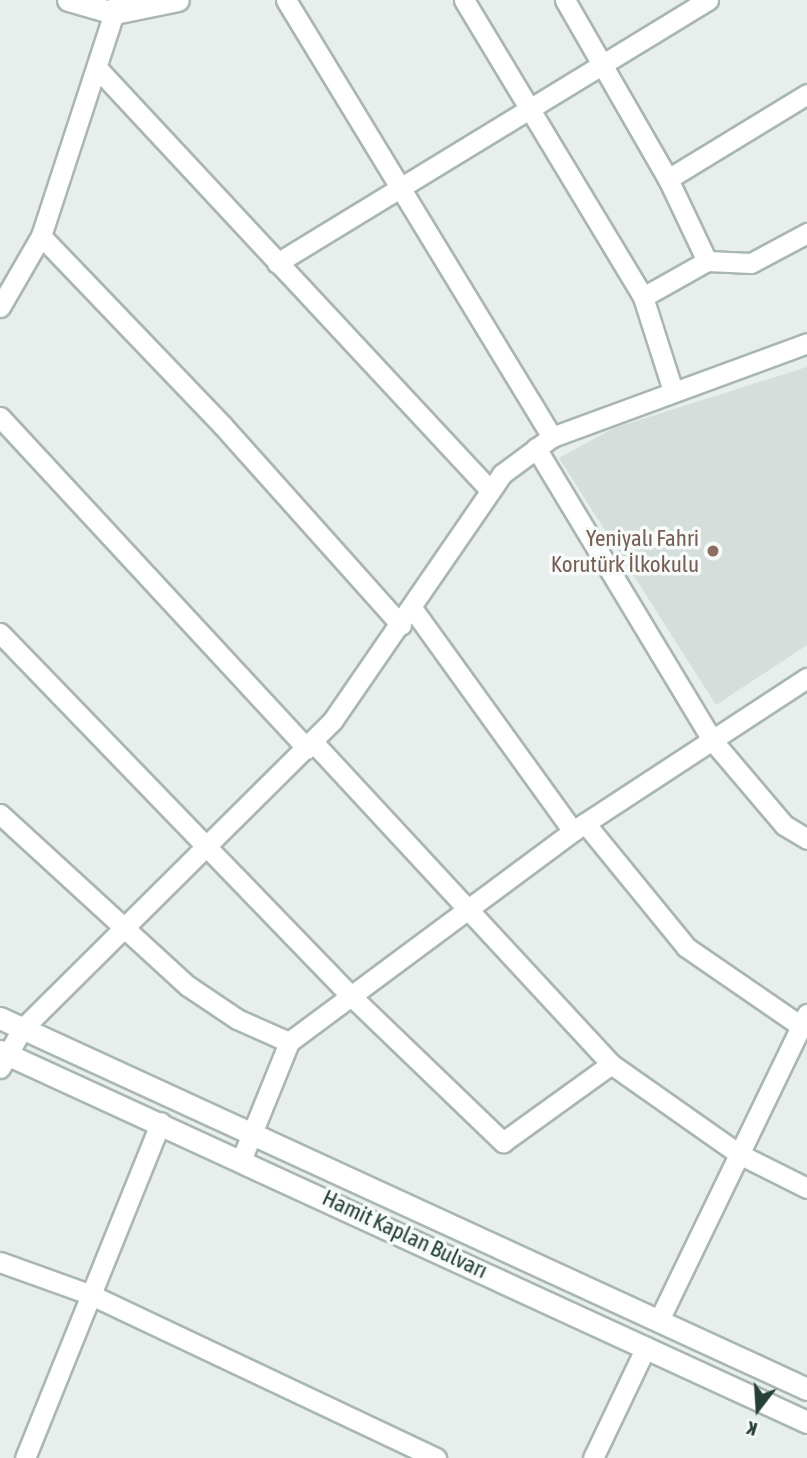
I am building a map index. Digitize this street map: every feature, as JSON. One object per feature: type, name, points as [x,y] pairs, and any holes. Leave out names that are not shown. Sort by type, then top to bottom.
[{"type":"main road","points":[[68,0],[116,6],[178,0]]},
{"type":"main road","name":"Hamit Kaplan Bulvarı","points":[[0,1018],[807,1389]]},
{"type":"main road","name":"Hamit Kaplan Bulvarı","points":[[2,1058],[242,1158],[807,1422]]},
{"type":"street","points":[[286,0],[402,186],[712,740],[785,825],[807,839]]},
{"type":"street","points":[[464,0],[643,298],[673,388]]},
{"type":"street","points":[[565,0],[668,179],[708,261]]},
{"type":"street","points":[[277,263],[528,106],[708,0]]},
{"type":"street","points":[[0,306],[41,236],[98,69],[116,6]]},
{"type":"street","points":[[98,69],[489,489]]},
{"type":"street","points":[[668,179],[807,94]]},
{"type":"street","points":[[643,298],[708,261],[751,263],[807,233]]},
{"type":"street","points":[[41,236],[223,426],[401,625]]},
{"type":"street","points":[[2,1058],[22,1029],[310,746],[401,625],[489,489],[544,443],[673,388],[807,343]]},
{"type":"street","points":[[0,416],[611,1064],[739,1154],[807,1188]]},
{"type":"street","points":[[412,608],[579,827],[687,947],[804,1020],[659,1320]]},
{"type":"street","points":[[0,633],[208,845],[349,994],[503,1142],[611,1064]]},
{"type":"street","points":[[242,1158],[289,1042],[464,907],[579,827],[807,678]]},
{"type":"street","points":[[0,814],[125,929],[214,1006],[289,1042]]},
{"type":"street","points":[[25,1458],[89,1294],[161,1122]]},
{"type":"street","points":[[0,1262],[89,1294],[427,1456]]},
{"type":"street","points":[[593,1458],[646,1347]]},
{"type":"shaded area","name":"Yeniyalı Fahri Korutürk İlkokulu","points":[[807,367],[807,645],[716,705],[559,458],[614,428]]},
{"type":"place","name":"Yeniyalı Fahri Korutürk İlkokulu","points":[[713,551]]}]
